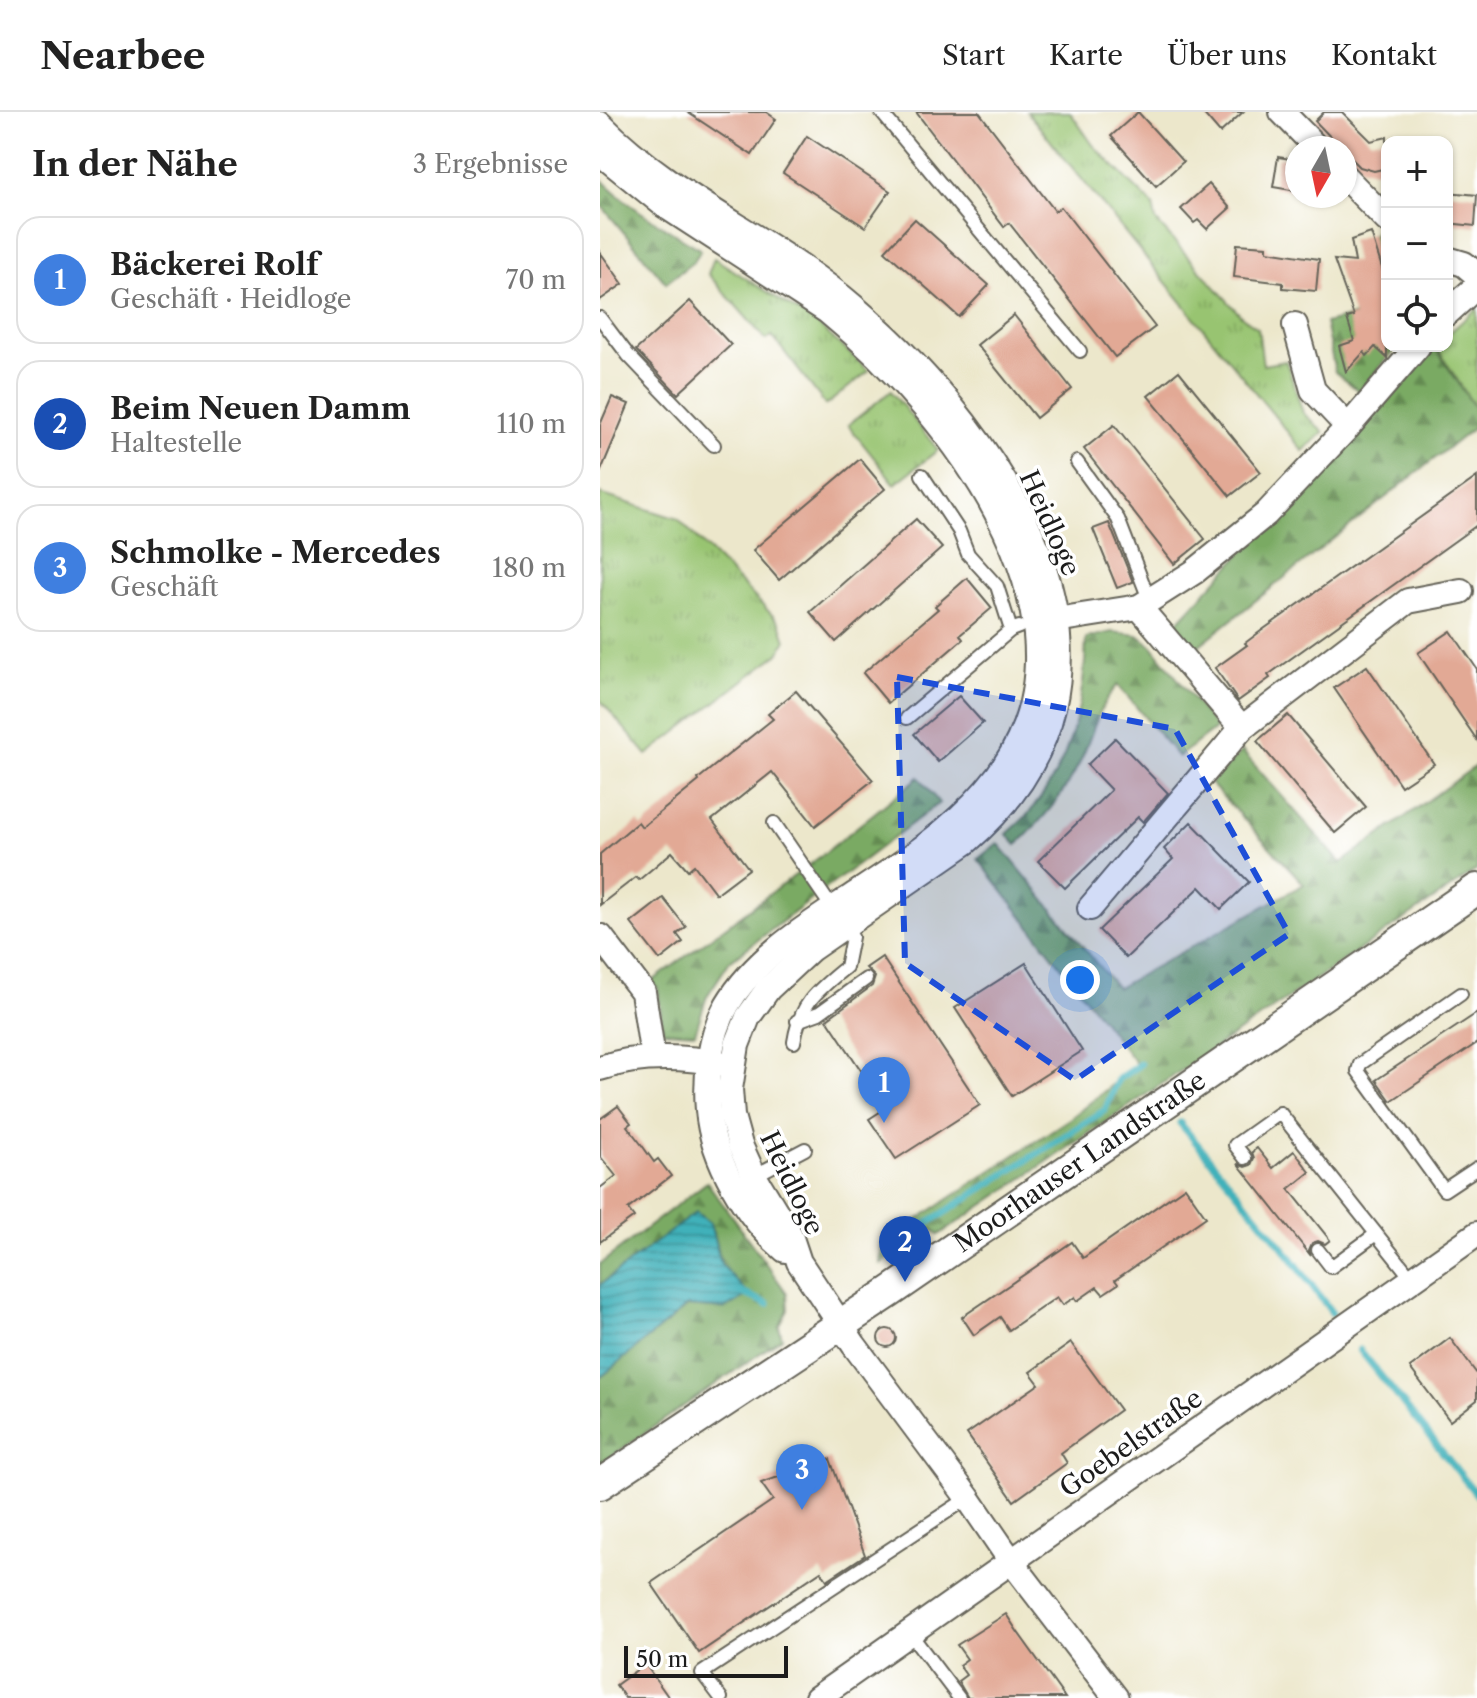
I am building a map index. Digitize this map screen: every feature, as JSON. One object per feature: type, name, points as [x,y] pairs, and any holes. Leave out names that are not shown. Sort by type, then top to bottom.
[{"type":"street","points":[[1282,112],[1305,136]]},
{"type":"street","name":"Heidloge","points":[[600,124],[663,179],[820,280],[877,328],[930,381],[979,444],[1006,488],[1038,550],[1053,594],[1030,706],[1018,741],[1001,771],[964,813],[838,918],[811,949],[768,989],[720,1064],[730,1089],[744,1181],[790,1235],[799,1262],[841,1325],[1011,1561],[1116,1698]]},
{"type":"street","name":"Heidloge","points":[[600,153],[664,205],[827,311],[851,330],[908,387],[947,437],[990,503],[1047,621]]},
{"type":"street","points":[[1357,189],[1381,214]]},
{"type":"street","points":[[1453,261],[1464,264],[1477,275]]},
{"type":"street","points":[[1453,306],[1477,286]]},
{"type":"street","points":[[1295,325],[1313,390],[1348,427]]},
{"type":"street","points":[[1047,621],[1144,603],[1194,572],[1266,514],[1413,352]]},
{"type":"street","points":[[1090,908],[1242,728],[1408,601],[1469,594]]},
{"type":"street","points":[[1144,603],[1242,728]]},
{"type":"street","name":"Moorhauser Landstraße","points":[[600,1484],[1098,1151],[1477,889]]},
{"type":"street","points":[[601,937],[643,992],[653,1058]]},
{"type":"street","points":[[600,1068],[653,1058],[696,1058],[720,1064]]},
{"type":"street","name":"Goebelstraße","points":[[817,1698],[1477,1234]]},
{"type":"lane","points":[[881,112],[1080,351]]},
{"type":"lane","points":[[600,318],[628,355],[714,445]]},
{"type":"lane","points":[[1077,462],[1118,519],[1144,603]]},
{"type":"lane","points":[[922,475],[959,531],[968,554],[997,586],[1011,630]]},
{"type":"lane","points":[[907,718],[1011,630],[1047,621]]},
{"type":"lane","points":[[774,823],[852,937],[846,967],[811,996],[797,1021],[794,1042]]},
{"type":"lane","points":[[797,1021],[819,1013],[866,979]]},
{"type":"lane","points":[[1461,994],[1360,1064],[1358,1071],[1444,1190],[1477,1168]]},
{"type":"lane","points":[[1245,1158],[1235,1145],[1280,1113],[1413,1280]]},
{"type":"lane","points":[[744,1181],[805,1149]]},
{"type":"lane","points":[[1318,1250],[1331,1267],[1376,1234]]},
{"type":"lane","points":[[721,1698],[702,1673],[968,1498]]},
{"type":"lane","points":[[909,1632],[959,1698]]},
{"type":"highlighted area","points":[[897,677],[1175,729],[1289,934],[1075,1080],[905,963]]},
{"type":"green space","points":[[1027,112],[1070,112],[1093,145],[1153,205],[1156,221],[1242,317],[1258,328],[1263,365],[1286,361],[1303,413],[1324,432],[1303,451]]},
{"type":"green space","points":[[600,178],[635,208],[701,250],[693,262],[666,283],[600,204]]},
{"type":"green space","points":[[1376,231],[1381,236],[1381,352],[1393,352],[1359,391],[1335,372],[1325,323],[1356,315],[1359,249]]},
{"type":"green space","points":[[714,258],[816,323],[869,371],[826,405],[772,336],[766,340],[708,274]]},
{"type":"green space","points":[[1477,308],[1477,411],[1440,352],[1453,352],[1453,330]]},
{"type":"green space","points":[[1428,352],[1438,352],[1477,411],[1477,425],[1192,651],[1173,627]]},
{"type":"green space","points":[[891,391],[938,450],[895,484],[848,425]]},
{"type":"green space","points":[[600,494],[678,519],[780,623],[786,640],[779,653],[647,755],[600,700]]},
{"type":"green space","points":[[1112,632],[1138,635],[1152,646],[1216,728],[1178,757],[1118,685],[1105,703],[1073,776],[1043,817],[1017,845],[1007,834],[1030,812],[1067,749],[1083,683],[1086,638]]},
{"type":"green space","points":[[1242,751],[1341,863],[1477,765],[1477,870],[939,1235],[932,1229],[880,1264],[882,1243],[1072,1117],[1137,1065],[978,859],[998,843],[1117,988],[1304,884],[1210,783]]},
{"type":"green space","points":[[919,777],[939,803],[730,961],[707,996],[695,1033],[663,1031],[658,989],[651,982],[821,856]]},
{"type":"green space","points":[[707,1182],[787,1293],[788,1310],[779,1327],[782,1338],[600,1464],[600,1378],[687,1306],[724,1309],[721,1264],[710,1223],[643,1253],[600,1285],[600,1264]]},
{"type":"water","points":[[696,1212],[710,1223],[721,1264],[749,1295],[724,1309],[687,1306],[600,1378],[600,1285]]},
{"type":"building","points":[[687,112],[766,112],[776,119],[752,155]]},
{"type":"building","points":[[916,112],[979,112],[1055,211],[1061,207],[1155,327],[1115,357],[1009,223],[1004,227]]},
{"type":"building","points":[[1138,112],[1183,162],[1156,186],[1111,136]]},
{"type":"building","points":[[1202,112],[1243,112],[1220,133]]},
{"type":"building","points":[[1324,112],[1342,112],[1371,141],[1381,138],[1381,169],[1374,171],[1357,164],[1357,136],[1329,136],[1315,121]]},
{"type":"building","points":[[807,136],[890,191],[865,227],[783,173]]},
{"type":"building","points":[[1278,157],[1285,158],[1285,189],[1273,187]]},
{"type":"building","points":[[1209,184],[1230,208],[1207,229],[1198,220],[1194,223],[1181,209]]},
{"type":"building","points":[[1453,193],[1477,195],[1475,226],[1453,224]]},
{"type":"building","points":[[915,219],[989,285],[959,317],[885,251]]},
{"type":"building","points":[[1371,233],[1381,265],[1381,352],[1387,352],[1387,358],[1375,347],[1367,356],[1364,352],[1346,372],[1339,346],[1354,341],[1347,318],[1354,316],[1334,260],[1355,262],[1351,240]]},
{"type":"building","points":[[1237,244],[1267,246],[1267,251],[1319,259],[1316,291],[1283,288],[1283,283],[1234,277]]},
{"type":"building","points":[[600,252],[623,284],[600,300]]},
{"type":"building","points":[[690,301],[731,345],[678,394],[636,350]]},
{"type":"building","points":[[1014,315],[1072,389],[1036,418],[977,345]]},
{"type":"building","points":[[1179,371],[1261,472],[1230,496],[1148,396]]},
{"type":"building","points":[[612,397],[629,404],[600,473],[600,425]]},
{"type":"building","points":[[1114,425],[1205,539],[1174,564],[1084,449]]},
{"type":"building","points":[[860,459],[885,489],[779,580],[753,550]]},
{"type":"building","points":[[1477,477],[1477,525],[1268,675],[1270,678],[1238,701],[1215,668],[1261,631]]},
{"type":"building","points":[[916,519],[942,548],[836,642],[810,612]]},
{"type":"building","points":[[1109,523],[1133,582],[1117,588],[1093,529]]},
{"type":"building","points":[[967,578],[992,608],[960,635],[963,639],[888,703],[863,673],[938,609],[935,606]]},
{"type":"building","points":[[1451,631],[1477,669],[1477,740],[1418,653]]},
{"type":"building","points":[[1367,666],[1434,764],[1401,786],[1334,688]]},
{"type":"building","points":[[796,691],[873,780],[815,826],[772,772],[712,820],[749,869],[716,894],[694,865],[688,870],[672,852],[639,880],[636,877],[600,905],[600,854],[638,822],[642,827],[699,781],[773,719],[768,714]]},
{"type":"building","points":[[959,696],[983,723],[938,762],[914,734]]},
{"type":"building","points":[[1288,715],[1366,807],[1335,833],[1257,741]]},
{"type":"building","points":[[1115,738],[1168,793],[1143,822],[1138,817],[1065,888],[1038,861],[1111,790],[1087,765]]},
{"type":"building","points":[[1191,822],[1249,882],[1221,909],[1200,887],[1126,958],[1099,930],[1173,859],[1164,849]]},
{"type":"building","points":[[663,898],[686,927],[677,934],[683,942],[660,960],[631,923]]},
{"type":"building","points":[[882,957],[980,1105],[896,1159],[869,1119],[886,1108],[827,1019],[872,986],[875,977],[866,968]]},
{"type":"building","points":[[1026,963],[1082,1051],[1012,1096],[955,1008]]},
{"type":"building","points":[[1477,1013],[1477,1043],[1391,1101],[1376,1080]]},
{"type":"building","points":[[618,1106],[631,1123],[627,1126],[654,1162],[658,1159],[671,1176],[628,1209],[634,1217],[600,1242],[600,1188],[616,1176],[600,1156],[600,1119]]},
{"type":"building","points":[[1257,1148],[1273,1168],[1294,1151],[1310,1172],[1289,1189],[1330,1240],[1325,1244],[1318,1241],[1312,1243],[1309,1250],[1311,1256],[1238,1164],[1245,1167],[1251,1165],[1254,1158],[1252,1152]]},
{"type":"building","points":[[1185,1187],[1206,1217],[1115,1280],[1118,1284],[1103,1294],[1097,1287],[1077,1301],[1075,1297],[1063,1305],[1057,1297],[1009,1330],[1000,1317],[974,1335],[962,1317],[1072,1242],[1083,1258]]},
{"type":"building","points":[[887,1329],[896,1338],[887,1347],[878,1338]]},
{"type":"building","points":[[1450,1338],[1477,1374],[1477,1400],[1450,1421],[1410,1368]]},
{"type":"building","points":[[1071,1343],[1120,1410],[1061,1453],[1067,1463],[1014,1501],[967,1434],[1039,1384],[1030,1372]]},
{"type":"building","points":[[830,1459],[865,1555],[827,1580],[821,1571],[699,1653],[651,1583],[773,1500],[761,1483]]},
{"type":"building","points":[[1006,1614],[1065,1698],[968,1698],[958,1681],[966,1675],[959,1665],[967,1659],[957,1645]]},
{"type":"building","points":[[645,1664],[669,1698],[625,1698],[616,1685]]},
{"type":"waterway","points":[[886,1250],[1105,1110],[1118,1079],[1140,1064]]},
{"type":"waterway","points":[[1180,1123],[1290,1256],[1332,1313]]},
{"type":"waterway","points":[[740,1292],[768,1304]]},
{"type":"waterway","points":[[1360,1350],[1477,1495]]},
{"type":"place","name":"Bäckerei Rolf","points":[[884,1123]]},
{"type":"place","name":"Beim Neuen Damm","points":[[905,1282]]},
{"type":"place","name":"Schmolke - Mercedes","points":[[802,1510]]}]
